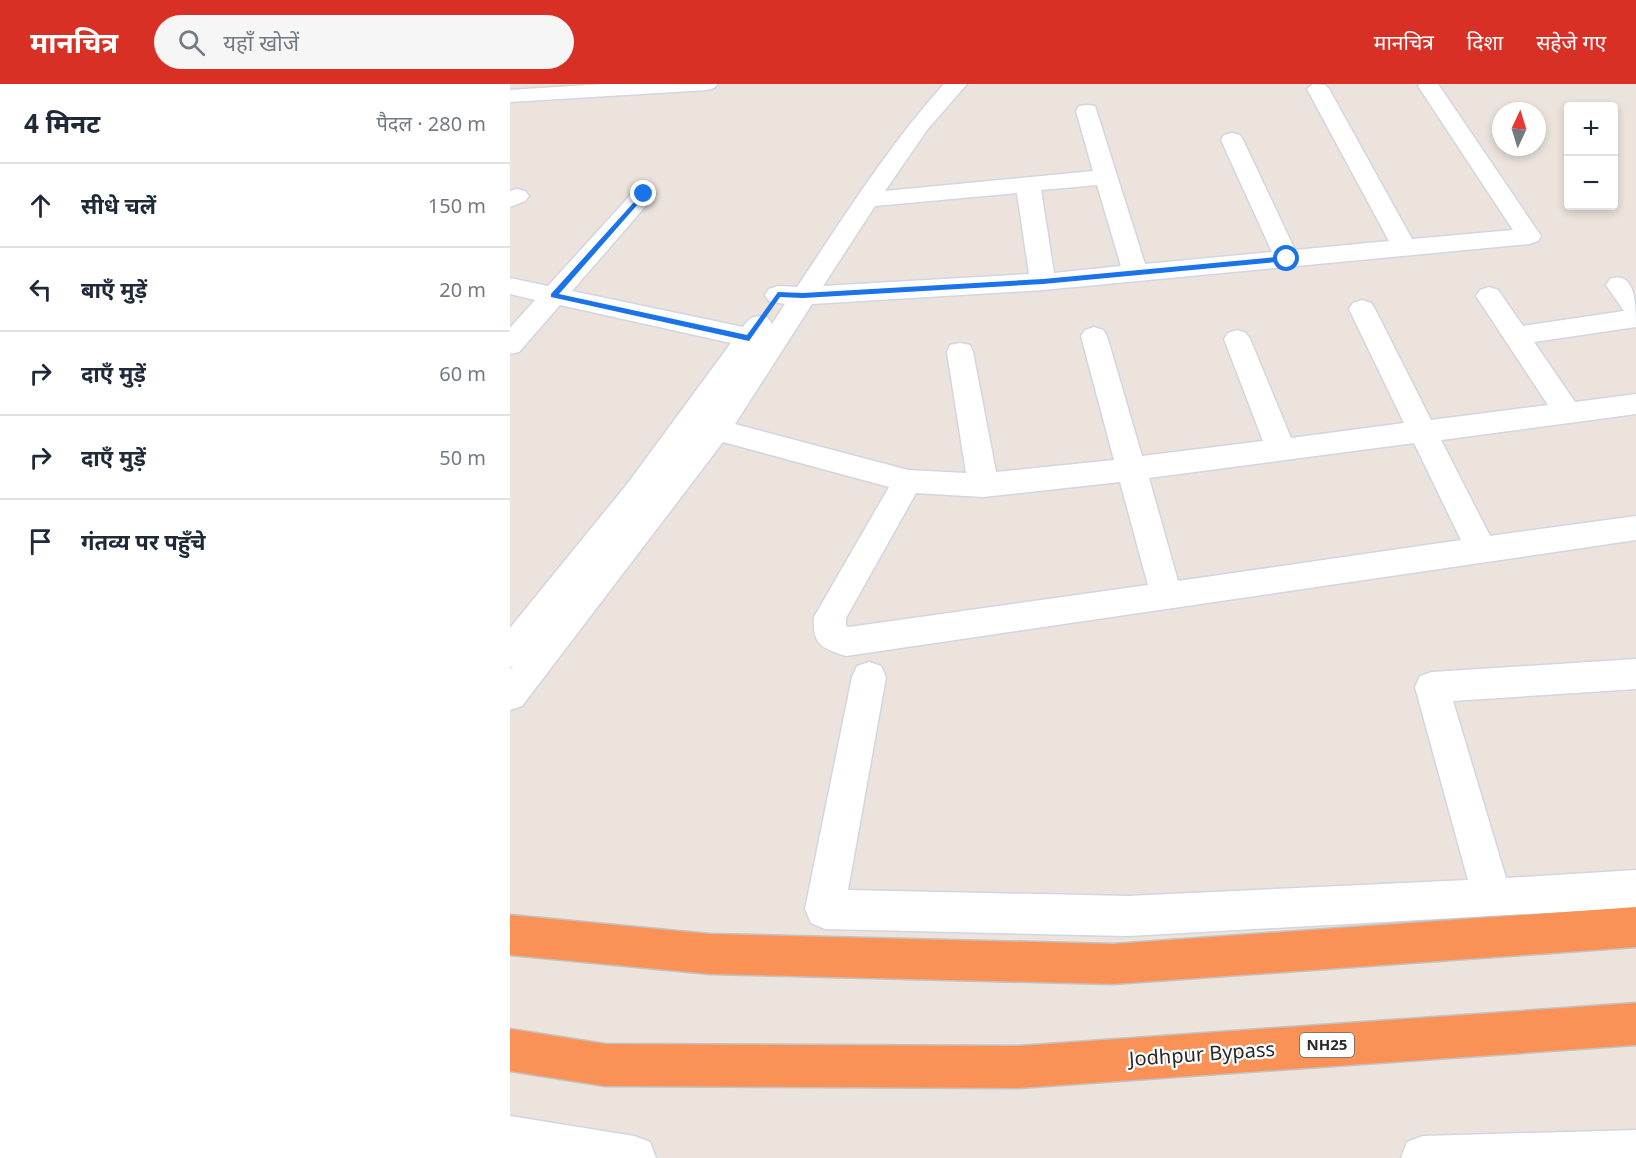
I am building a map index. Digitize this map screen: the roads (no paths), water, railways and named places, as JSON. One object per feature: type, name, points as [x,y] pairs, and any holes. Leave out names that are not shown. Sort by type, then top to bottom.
[{"type":"highway","points":[[510,935],[710,954],[1113,964],[1636,927]]},
{"type":"highway","name":"Jodhpur Bypass","points":[[510,1050],[605,1065],[1019,1066],[1636,1024]]},
{"type":"street","points":[[510,96],[601,87],[707,84]]},
{"type":"street","points":[[510,652],[621,515],[692,420],[749,338],[791,295],[867,200],[944,85]]},
{"type":"street","points":[[510,695],[716,430],[840,203],[894,128],[944,85]]},
{"type":"street","points":[[791,295],[1043,282],[1529,236],[1429,86]]},
{"type":"street","points":[[1318,89],[1405,248]]},
{"type":"street","points":[[1087,111],[1135,273]]},
{"type":"street","points":[[1232,140],[1287,259]]},
{"type":"street","points":[[867,200],[1106,177]]},
{"type":"street","points":[[1029,185],[1043,282]]},
{"type":"street","points":[[510,345],[644,194]]},
{"type":"street","points":[[1618,285],[1636,309]]},
{"type":"street","points":[[510,286],[749,338]]},
{"type":"street","points":[[1489,296],[1568,412]]},
{"type":"street","points":[[1362,309],[1482,551]]},
{"type":"street","points":[[1516,336],[1636,318]]},
{"type":"street","points":[[1094,336],[1167,597]]},
{"type":"street","points":[[1237,339],[1281,450]]},
{"type":"street","points":[[960,352],[983,485]]},
{"type":"street","points":[[716,430],[908,481],[983,485],[1131,469],[1636,404]]},
{"type":"street","points":[[908,481],[830,617],[829,633],[846,642],[1636,528]]},
{"type":"street","points":[[1493,898],[1432,687],[1636,674]]},
{"type":"street","points":[[869,677],[825,909],[1128,916],[1636,889]]},
{"type":"street","points":[[510,1138],[634,1158]]},
{"type":"street","points":[[1423,1158],[1636,1152]]}]
